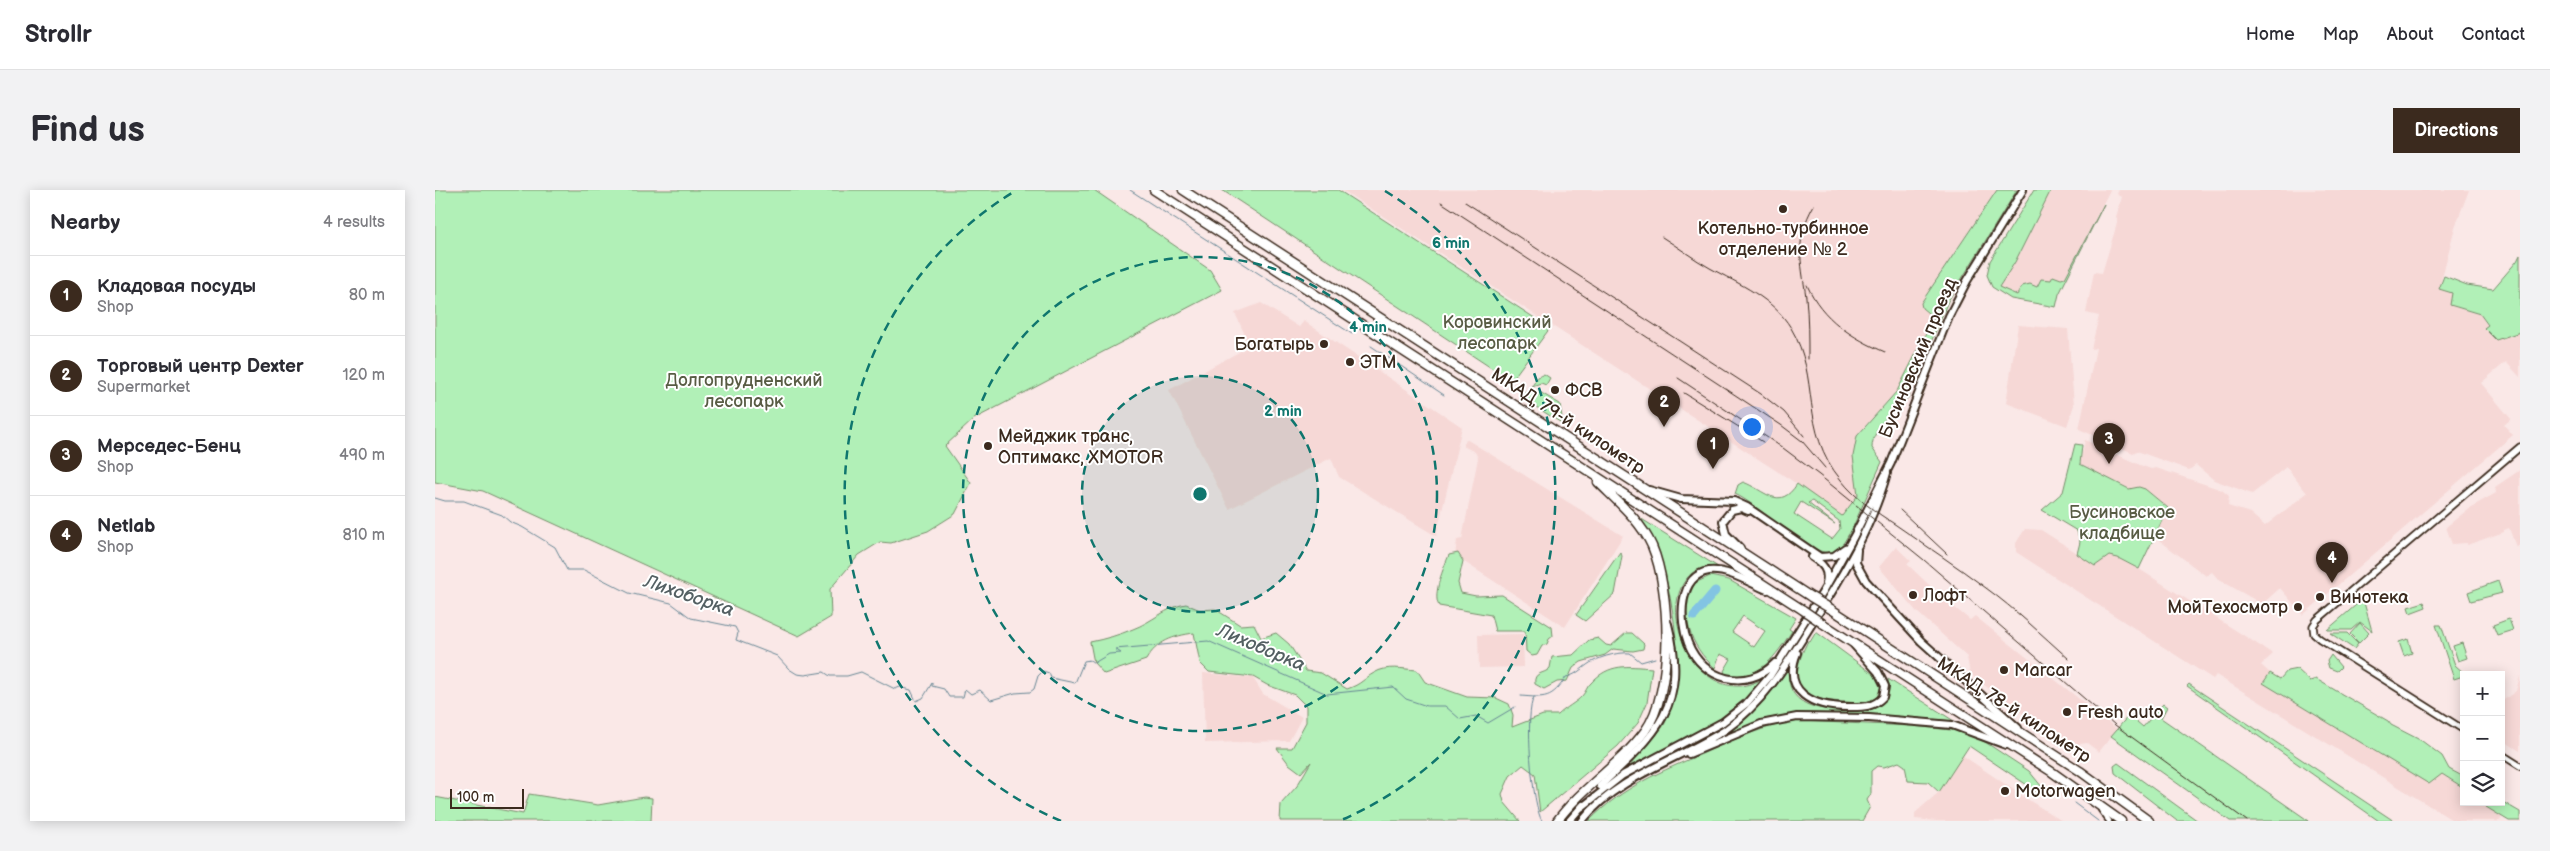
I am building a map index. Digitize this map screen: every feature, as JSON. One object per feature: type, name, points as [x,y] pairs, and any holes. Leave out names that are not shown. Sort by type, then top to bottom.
[{"type":"highway","name":"МКАД, 79-й километр","points":[[1154,190],[1849,641]]},
{"type":"highway","name":"МКАД, 79-й километр","points":[[1183,190],[1860,628]]},
{"type":"highway","points":[[1557,821],[1580,794],[1638,740],[1657,712],[1664,686],[1666,662],[1663,603],[1655,558],[1647,537],[1631,515],[1588,472]]},
{"type":"highway","name":"МКАД, 78-й километр","points":[[1860,628],[2028,737],[2149,821]]},
{"type":"highway","name":"МКАД, 78-й километр","points":[[1849,641],[2023,752],[2121,821]]},
{"type":"main road","name":"Бусиновский проезд","points":[[1891,462],[1949,316],[1971,274],[2023,190]]},
{"type":"main road","points":[[1581,808],[1623,775],[1703,734],[1735,714],[1757,692],[1824,590],[1854,536],[1891,462]]},
{"type":"main road","points":[[1581,821],[1609,795],[1715,736],[1739,719],[1767,691],[1804,637],[1858,546],[1880,498],[1891,462]]},
{"type":"main road","points":[[1644,488],[1681,499],[1734,501],[1747,507],[1820,557],[1827,558],[1839,554],[1854,536]]},
{"type":"main road","points":[[1745,553],[1726,534],[1723,527],[1723,521],[1728,512],[1736,508],[1748,511],[1821,563],[1827,575],[1824,590]]},
{"type":"main road","points":[[1858,546],[1856,563],[1866,581],[1921,641],[2028,737]]},
{"type":"main road","points":[[1777,594],[1724,572],[1704,572],[1693,579],[1687,588],[1683,600],[1684,625],[1687,642],[1701,661],[1710,670],[1730,679],[1747,680],[1757,677],[1770,668],[1783,654]]},
{"type":"main road","points":[[1569,821],[1644,746],[1665,712],[1672,686],[1673,671],[1670,630],[1663,603]]},
{"type":"main road","points":[[1804,637],[1793,662],[1792,672],[1794,680],[1803,694],[1818,704],[1869,706],[1883,697],[1885,686],[1879,672],[1849,641]]},
{"type":"main road","points":[[1665,763],[1761,724],[1797,717],[1869,718],[1952,725],[1975,732],[2023,752]]},
{"type":"street","points":[[2460,728],[2320,640],[2313,630],[2317,620],[2520,447]]},
{"type":"street","points":[[2505,757],[2520,766]]},
{"type":"street","points":[[2094,801],[2109,821]]},
{"type":"shaded area","points":[[1342,190],[1997,190],[1921,303],[1922,308],[1934,318],[1897,391],[1857,436],[1858,495],[1842,517],[1797,484]]},
{"type":"shaded area","points":[[2051,190],[2110,190],[2065,278],[2051,280],[2018,295],[1999,287],[2015,262]]},
{"type":"shaded area","points":[[2119,190],[2469,190],[2455,227],[2439,289],[2453,293],[2450,305],[2480,314],[2496,339],[2520,332],[2520,377],[2506,362],[2481,383],[2511,419],[2504,425],[2513,435],[2303,615],[2280,588],[2260,606],[2255,600],[2218,579],[2212,572],[2206,576],[2155,537],[2168,508],[2145,489],[2139,487],[2129,489],[2080,464],[2085,440],[2140,465],[2151,469],[2156,468],[2222,490],[2229,496],[2228,506],[2250,513],[2265,526],[2307,493],[2286,467],[2252,494],[2214,480],[2196,465],[2189,470],[2137,451],[2133,453],[2079,429],[2096,348],[2091,349],[2099,316],[2086,313],[2094,272],[2102,273],[2116,227],[2118,219],[2116,217],[2122,197],[2117,194]]},
{"type":"shaded area","points":[[1261,303],[1299,327],[1304,321],[1462,427],[1436,536],[1339,477],[1331,458],[1229,509],[1169,390],[1250,346],[1235,313]]},
{"type":"shaded area","points":[[2018,325],[2068,329],[2074,405],[2067,426],[2006,403]]},
{"type":"shaded area","points":[[1466,439],[1623,536],[1565,627],[1455,556],[1457,540],[1462,539],[1478,458],[1475,452],[1463,446]]},
{"type":"shaded area","points":[[2520,470],[2520,545],[2516,547],[2509,528],[2504,530],[2504,532],[2467,545],[2467,543],[2452,544],[2446,527],[2471,507],[2496,493],[2495,487]]},
{"type":"shaded area","points":[[2025,529],[2041,530],[2096,565],[2109,556],[2118,558],[2139,569],[2273,654],[2261,665],[2270,673],[2264,683],[2442,774],[2460,785],[2460,806],[2486,806],[2502,817],[2500,821],[2454,821],[2216,675],[2213,679],[2016,552],[2016,543]]},
{"type":"shaded area","points":[[1896,547],[1911,561],[1907,564],[1944,599],[1970,620],[1975,616],[2117,729],[2099,752],[2087,743],[2073,745],[2071,748],[2055,738],[2058,735],[2015,709],[1970,674],[1967,657],[1916,611],[1879,567]]},
{"type":"shaded area","points":[[1523,634],[1524,667],[1479,668],[1478,635]]},
{"type":"shaded area","points":[[1203,673],[1253,678],[1263,694],[1302,717],[1289,741],[1205,743]]},
{"type":"shaded area","points":[[2520,676],[2520,751],[2505,742],[2505,699],[2516,691]]},
{"type":"shaded area","points":[[1962,755],[2062,821],[1937,821],[1915,819],[1915,813],[1939,792]]},
{"type":"green space","name":"Долгопрудненский лесопарк","points":[[435,190],[1094,190],[1210,270],[1222,290],[974,419],[945,446],[971,483],[955,514],[928,531],[891,543],[880,542],[859,555],[830,589],[831,617],[799,636],[483,491],[435,482]]},
{"type":"green space","name":"Коровинский лесопарк","points":[[1222,190],[1338,190],[1550,328],[1511,381]]},
{"type":"green space","points":[[1997,190],[2017,190],[1948,301],[1908,398],[1890,413],[1879,427],[1872,448],[1882,462],[1852,529],[1841,547],[1834,553],[1825,553],[1800,540],[1735,494],[1738,485],[1743,482],[1765,494],[1778,498],[1784,497],[1797,484],[1842,516],[1858,495],[1853,456],[1857,436],[1897,391],[1934,318],[1922,308],[1921,303]],"holes":[[[1812,501],[1839,521],[1840,529],[1832,539],[1794,514],[1801,502],[1835,524],[1808,503]]]},
{"type":"green space","points":[[2034,190],[2051,190],[2015,262],[1999,287],[2017,295],[2022,286],[2030,284],[2037,287],[2041,279],[2051,280],[2053,276],[2061,279],[2065,278],[2104,204],[2059,294],[2056,307],[2011,299],[1992,287],[1987,275],[1990,261]]},
{"type":"green space","points":[[2520,255],[2520,332],[2496,340],[2484,328],[2488,325],[2480,314],[2450,305],[2452,293],[2439,289],[2444,276],[2467,285],[2493,289]]},
{"type":"green space","points":[[1544,374],[1550,378],[1546,385],[1541,383],[1532,386],[1538,377]]},
{"type":"green space","points":[[1538,391],[1560,404],[1563,424],[1522,398],[1524,393]]},
{"type":"green space","name":"Бусиновское кладбище","points":[[2075,444],[2082,445],[2080,464],[2129,489],[2139,487],[2145,489],[2168,508],[2139,569],[2118,558],[2109,556],[2095,566],[2077,554],[2080,542],[2077,531],[2042,510],[2063,492]]},
{"type":"green space","points":[[1640,518],[1718,567],[1705,568],[1692,573],[1682,587],[1677,603],[1677,622],[1682,640],[1691,658],[1703,672],[1718,682],[1738,686],[1761,680],[1748,695],[1718,720],[1701,731],[1630,767],[1665,723],[1675,696],[1677,669],[1674,624],[1665,574],[1650,532]]},
{"type":"green space","points":[[1620,552],[1622,556],[1615,594],[1585,621],[1576,615]]},
{"type":"green space","points":[[1458,553],[1463,561],[1458,583],[1461,593],[1476,596],[1502,595],[1552,627],[1553,636],[1547,644],[1542,646],[1537,655],[1532,656],[1526,651],[1525,631],[1495,631],[1491,615],[1439,606],[1437,595],[1442,573],[1449,555]]},
{"type":"green space","points":[[1710,576],[1729,580],[1796,618],[1789,629],[1792,631],[1773,658],[1757,671],[1737,676],[1725,674],[1724,671],[1731,659],[1720,654],[1715,668],[1699,650],[1689,629],[1687,606],[1695,583]],"holes":[[[1743,616],[1765,631],[1754,647],[1732,632]]]},
{"type":"green space","points":[[2498,581],[2502,593],[2471,601],[2468,592]]},
{"type":"green space","points":[[2363,599],[2372,631],[2360,622],[2351,630],[2327,630]]},
{"type":"green space","points":[[2424,602],[2426,607],[2410,613],[2408,607]]},
{"type":"green space","points":[[1186,604],[1200,610],[1215,609],[1240,625],[1254,624],[1261,638],[1276,633],[1289,644],[1306,671],[1321,673],[1347,689],[1384,669],[1417,670],[1425,682],[1467,697],[1496,698],[1509,704],[1513,715],[1512,727],[1543,715],[1558,715],[1580,698],[1590,684],[1598,677],[1605,672],[1619,667],[1652,668],[1647,703],[1638,723],[1618,746],[1540,812],[1535,774],[1523,765],[1510,776],[1502,794],[1504,802],[1520,821],[1280,821],[1281,804],[1297,786],[1311,762],[1301,773],[1289,764],[1277,748],[1292,748],[1306,722],[1306,706],[1295,695],[1267,685],[1253,677],[1209,672],[1200,663],[1194,633],[1179,636],[1160,644],[1146,660],[1104,674],[1094,663],[1090,642],[1128,631],[1172,608]]},
{"type":"green space","points":[[2509,619],[2513,630],[2497,635],[2493,625]]},
{"type":"green space","points":[[2360,623],[2369,633],[2359,643],[2350,634]]},
{"type":"green space","points":[[2436,625],[2441,625],[2455,665],[2462,671],[2460,671],[2460,677],[2454,679]]},
{"type":"green space","points":[[1816,632],[1876,676],[1881,686],[1877,697],[1870,701],[1855,703],[1831,701],[1808,694],[1801,687],[1798,679],[1798,669],[1801,656],[1808,641],[1810,642]]},
{"type":"green space","points":[[1626,633],[1632,633],[1644,644],[1643,649],[1633,651],[1613,649],[1605,655],[1581,662],[1573,668],[1567,681],[1557,682],[1544,689],[1535,684],[1537,675],[1550,668],[1552,657],[1573,655],[1589,640],[1598,638],[1606,645],[1611,646]]},
{"type":"green space","points":[[2330,633],[2347,633],[2358,644],[2354,649]]},
{"type":"green space","points":[[2408,639],[2412,653],[2404,656],[2399,642]]},
{"type":"green space","points":[[2462,643],[2467,658],[2458,661],[2453,646]]},
{"type":"green space","points":[[2331,655],[2341,667],[2337,671],[2329,668],[2327,661]]},
{"type":"green space","points":[[1789,667],[1789,680],[1792,691],[1806,704],[1815,707],[1848,711],[1872,709],[1881,705],[1887,699],[1889,691],[1888,679],[1954,721],[1871,714],[1798,713],[1764,719],[1723,736],[1758,707]]},
{"type":"green space","points":[[2297,669],[2310,681],[2316,679],[2388,721],[2391,725],[2422,741],[2442,756],[2449,769],[2460,775],[2460,785],[2442,774],[2429,784],[2263,683],[2270,673],[2280,679],[2287,671]]},
{"type":"green space","points":[[2189,684],[2394,821],[2379,821],[2187,686]]},
{"type":"green space","points":[[2163,704],[2167,707],[2161,718],[2309,821],[2230,821],[2111,736],[2129,715],[2143,727]]},
{"type":"green space","points":[[1799,721],[1912,726],[1961,731],[1985,742],[2029,771],[2042,787],[2039,793],[1969,746],[1939,792],[1928,782],[1908,781],[1905,766],[1899,762],[1884,767],[1877,766],[1871,771],[1871,794],[1867,800],[1870,807],[1862,821],[1589,821],[1629,789],[1658,773],[1750,733]]},
{"type":"green space","points":[[2118,763],[2198,821],[2177,821],[2115,773],[2114,766]]},
{"type":"green space","points":[[529,794],[598,805],[644,797],[652,798],[651,821],[435,821],[435,797],[523,814]]},
{"type":"green space","points":[[2505,803],[2520,812],[2520,821],[2509,821],[2486,807],[2505,806]]},
{"type":"waterway","points":[[1130,190],[1352,334]]},
{"type":"waterway","points":[[1371,346],[1444,395]]},
{"type":"waterway","name":"Лихоборка","points":[[435,498],[445,501],[464,501],[502,515],[510,522],[555,547],[567,570],[584,570],[629,593],[671,603],[691,618],[735,627],[738,633],[736,640],[777,656],[789,669],[797,674],[805,675],[824,672],[830,676],[847,676],[861,672],[895,689],[900,687],[911,690],[916,701],[923,698],[932,683],[932,686],[944,689],[949,697],[963,697],[965,689],[971,694],[980,690],[991,700],[1015,693],[1030,692],[1034,689],[1038,676],[1043,671],[1049,673],[1051,678],[1075,683],[1084,661],[1090,660],[1094,663],[1109,654],[1121,653],[1115,649],[1208,641],[1327,694],[1393,687],[1406,699],[1427,706],[1445,706],[1460,719],[1476,716],[1488,723],[1515,707]]},
{"type":"waterway","name":"Лихоборка","points":[[1694,616],[1715,591]]},
{"type":"waterway","name":"Лихоборка","points":[[1521,696],[1542,697],[1552,693],[1566,677],[1606,656],[1630,653],[1641,662],[1655,658]]},
{"type":"waterway","points":[[1534,697],[1531,706],[1529,738],[1532,779],[1538,812],[1542,821]]},
{"type":"waterway","points":[[2074,803],[2098,821]]},
{"type":"railway","points":[[1441,202],[1781,425],[1802,441],[1825,468]]},
{"type":"railway","points":[[1465,202],[1761,394],[1784,412],[1804,436]]},
{"type":"railway","points":[[1808,359],[1807,305],[1801,261],[1801,240],[1814,205]]},
{"type":"railway","points":[[1662,237],[1755,293],[1784,317],[1800,347],[1806,366],[1820,442],[1828,461],[1847,487],[1874,510],[1997,596],[2069,659]]},
{"type":"railway","points":[[1807,285],[1821,308],[1839,326],[1850,334],[1885,352]]},
{"type":"railway","points":[[1678,378],[1783,448],[1819,475],[1924,560],[2115,725],[2247,821]]},
{"type":"railway","points":[[1684,393],[1763,442]]},
{"type":"railway","points":[[1900,510],[1947,554]]},
{"type":"place","name":"Котельно-турбинное отделение № 2","points":[[1783,209]]},
{"type":"place","name":"Богатырь","points":[[1324,344]]},
{"type":"place","name":"ЭТМ","points":[[1350,362]]},
{"type":"place","name":"ФСВ","points":[[1555,390]]},
{"type":"place","name":"Торговый центр Dexter","points":[[1664,427]]},
{"type":"place","name":"Мейджик транс, Оптимакс, XMOTOR","points":[[988,446]]},
{"type":"place","name":"Мерседес-Бенц","points":[[2109,464]]},
{"type":"place","name":"Кладовая посуды","points":[[1713,469]]},
{"type":"place","name":"Netlab","points":[[2332,583]]},
{"type":"place","name":"Лофт","points":[[1913,595]]},
{"type":"place","name":"Винотека","points":[[2320,597]]},
{"type":"place","name":"МойТехосмотр","points":[[2298,607]]},
{"type":"place","name":"Marcar","points":[[2004,670]]},
{"type":"place","name":"Fresh auto","points":[[2067,712]]},
{"type":"place","name":"Motorwagen","points":[[2005,791]]}]
